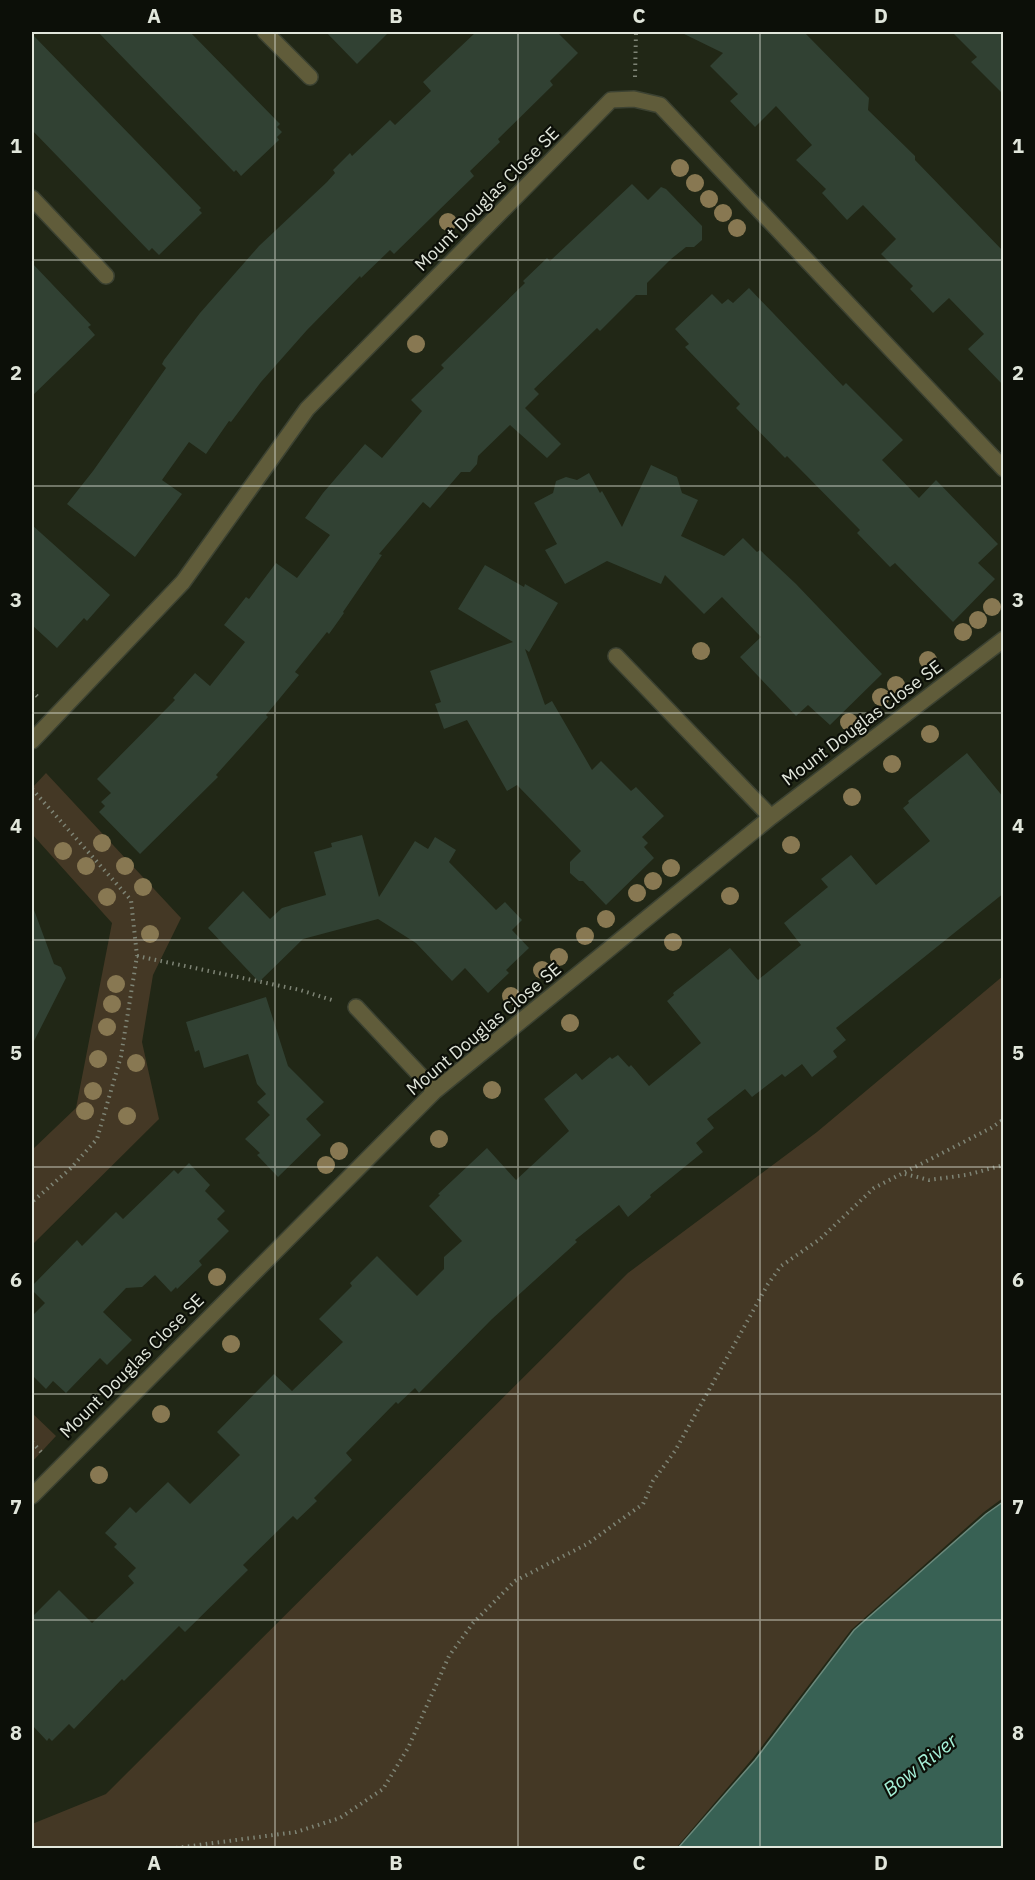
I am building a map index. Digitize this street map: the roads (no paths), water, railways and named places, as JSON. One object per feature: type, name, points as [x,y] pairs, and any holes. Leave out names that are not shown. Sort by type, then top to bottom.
[{"type":"street","points":[[265,32],[310,77]]},
{"type":"street","name":"Mount Douglas Close SE","points":[[32,741],[183,582],[307,410],[611,100],[634,99],[660,105],[1004,469]]},
{"type":"street","points":[[32,198],[106,276]]},
{"type":"street","name":"Mount Douglas Close SE","points":[[32,1496],[435,1091],[771,817],[1004,639]]},
{"type":"street","points":[[616,656],[771,817]]},
{"type":"street","points":[[356,1007],[435,1091]]},
{"type":"water","name":"Bow River","points":[[1003,1502],[1003,1848],[678,1848],[755,1760],[854,1630],[986,1514]]}]
